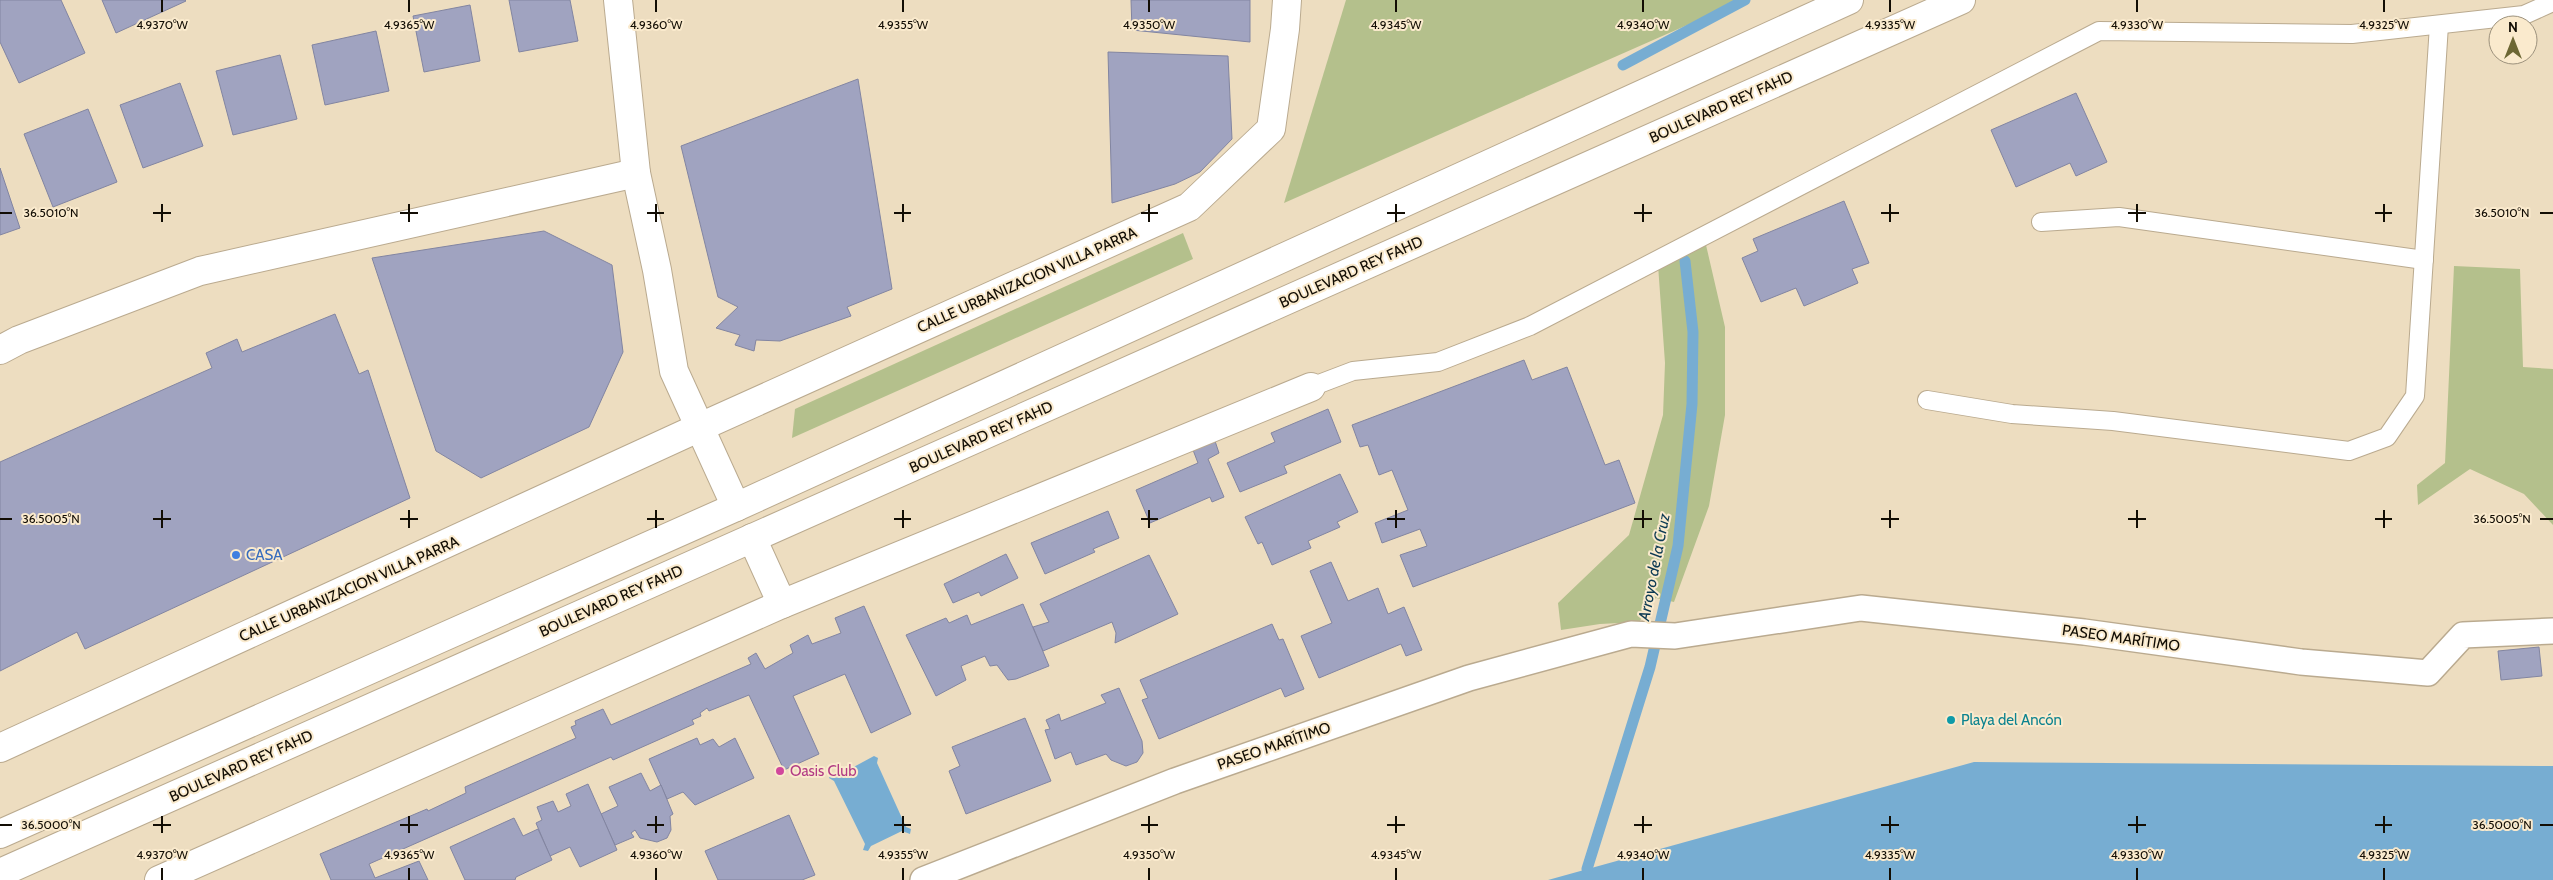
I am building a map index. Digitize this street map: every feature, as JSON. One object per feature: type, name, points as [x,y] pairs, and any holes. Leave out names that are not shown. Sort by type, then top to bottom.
[{"type":"main road","points":[[618,0],[636,173],[657,270],[674,371],[698,428],[736,507]]},
{"type":"main road","name":"CALLE URBANIZACION VILLA PARRA","points":[[0,748],[698,428],[1189,207],[1271,129],[1285,29],[1287,0]]},
{"type":"main road","points":[[0,834],[736,507],[1849,0]]},
{"type":"main road","name":"BOULEVARD REY FAHD","points":[[0,874],[1962,0]]},
{"type":"main road","points":[[0,350],[19,340],[200,271],[636,173]]},
{"type":"main road","points":[[159,880],[782,604],[1311,387]]},
{"type":"main road","points":[[752,538],[782,604]]},
{"type":"street","name":"PASEO MARÍTIMO","points":[[923,880],[1174,781],[1469,678],[1631,634],[1675,636],[1861,608],[2084,632],[2301,662],[2428,673],[2463,635],[2553,631]]},
{"type":"lane","points":[[1311,387],[1353,371],[1438,362],[1530,326],[2099,31],[2352,34],[2524,15],[2553,2]]},
{"type":"lane","points":[[1926,400],[2012,414],[2113,421],[2349,451],[2387,438],[2415,396],[2439,25]]},
{"type":"lane","points":[[2041,222],[2119,217],[2424,260]]},
{"type":"green space","points":[[1346,0],[1744,0],[1284,203]]},
{"type":"green space","points":[[1183,233],[1193,259],[792,438],[795,409]]},
{"type":"green space","points":[[1706,245],[1725,327],[1725,415],[1709,506],[1674,602],[1656,598],[1639,622],[1600,624],[1561,630],[1558,603],[1629,535],[1663,415],[1665,363],[1658,265]]},
{"type":"green space","points":[[2454,266],[2520,269],[2523,367],[2553,369],[2553,525],[2524,494],[2470,469],[2418,505],[2417,485],[2445,463]]},
{"type":"water","points":[[874,756],[878,758],[877,763],[906,827],[911,829],[910,834],[902,831],[871,846],[868,851],[863,850],[865,844],[834,781],[829,778],[831,774],[837,776]]},
{"type":"water","points":[[1974,762],[2553,766],[2553,880],[1548,880]]},
{"type":"building","points":[[0,0],[61,0],[85,53],[19,83],[0,42]]},
{"type":"building","points":[[102,0],[185,0],[186,1],[116,33]]},
{"type":"building","points":[[509,0],[570,0],[578,41],[519,52]]},
{"type":"building","points":[[1131,0],[1250,0],[1250,42],[1132,30]]},
{"type":"building","points":[[470,5],[480,61],[424,72],[413,16]]},
{"type":"building","points":[[376,31],[389,91],[325,105],[312,45]]},
{"type":"building","points":[[1108,52],[1228,56],[1232,139],[1200,172],[1175,184],[1112,203]]},
{"type":"building","points":[[280,55],[297,119],[233,135],[216,71]]},
{"type":"building","points":[[858,79],[892,289],[847,307],[851,316],[780,341],[756,340],[754,351],[735,345],[740,335],[716,328],[738,307],[718,297],[681,146]]},
{"type":"building","points":[[180,83],[203,146],[143,168],[120,105]]},
{"type":"building","points":[[2076,93],[2107,162],[2076,176],[2070,163],[2016,187],[1991,130]]},
{"type":"building","points":[[88,109],[117,182],[53,207],[24,134]]},
{"type":"building","points":[[0,168],[20,228],[0,235]]},
{"type":"building","points":[[1844,201],[1869,263],[1852,269],[1858,283],[1804,306],[1796,288],[1761,302],[1742,258],[1758,251],[1753,239]]},
{"type":"building","points":[[544,231],[612,265],[623,352],[589,427],[481,478],[436,451],[372,258]]},
{"type":"building","points":[[335,314],[359,374],[368,370],[410,498],[85,649],[77,632],[0,671],[0,462],[212,368],[206,353],[237,339],[242,352]]},
{"type":"building","points":[[1524,360],[1532,380],[1567,367],[1605,465],[1619,460],[1635,503],[1413,587],[1400,555],[1427,546],[1420,529],[1382,543],[1375,523],[1408,510],[1392,470],[1379,475],[1368,445],[1360,447],[1352,425]]},
{"type":"building","points":[[1328,409],[1341,442],[1284,466],[1287,473],[1240,492],[1227,463],[1275,442],[1271,433]]},
{"type":"building","points":[[1215,441],[1219,453],[1208,459],[1224,497],[1212,502],[1210,497],[1150,523],[1136,490],[1198,463],[1193,450]]},
{"type":"building","points":[[1340,474],[1358,512],[1337,522],[1340,527],[1308,541],[1311,548],[1272,565],[1262,542],[1258,544],[1245,517]]},
{"type":"building","points":[[1108,511],[1119,538],[1093,549],[1095,552],[1045,574],[1031,543]]},
{"type":"building","points":[[1006,554],[1018,578],[981,596],[979,592],[953,603],[944,584]]},
{"type":"building","points":[[1149,555],[1178,614],[1115,643],[1116,633],[1112,622],[1043,651],[1033,627],[1049,622],[1040,604]]},
{"type":"building","points":[[1331,562],[1348,601],[1378,588],[1388,614],[1404,607],[1422,650],[1406,656],[1401,644],[1319,678],[1301,636],[1332,623],[1310,571]]},
{"type":"building","points":[[1023,604],[1049,666],[1016,679],[1008,680],[997,665],[990,666],[985,656],[961,666],[966,680],[936,696],[906,635],[946,618],[949,623],[967,615],[971,625]]},
{"type":"building","points":[[864,606],[911,714],[871,733],[845,674],[793,696],[819,754],[784,770],[749,695],[709,711],[707,708],[700,713],[701,716],[692,720],[694,724],[613,760],[611,757],[369,864],[375,878],[419,861],[428,880],[331,880],[320,854],[427,809],[428,811],[466,793],[465,787],[576,738],[571,727],[576,725],[575,721],[603,709],[611,725],[751,664],[748,658],[756,653],[765,669],[793,653],[790,645],[808,635],[812,644],[841,633],[835,618]]},
{"type":"building","points":[[1272,624],[1279,640],[1283,639],[1304,689],[1285,697],[1281,688],[1159,739],[1142,700],[1148,698],[1140,680]]},
{"type":"building","points":[[2539,647],[2542,676],[2501,680],[2498,651]]},
{"type":"building","points":[[1119,688],[1142,741],[1143,753],[1137,762],[1126,766],[1111,760],[1106,754],[1076,765],[1071,752],[1055,759],[1045,730],[1050,729],[1046,720],[1059,714],[1061,721],[1106,703],[1101,695]]},
{"type":"building","points":[[1025,718],[1051,781],[966,814],[949,771],[960,766],[952,747]]},
{"type":"building","points":[[697,738],[700,745],[713,739],[719,747],[735,738],[754,778],[695,805],[683,792],[667,799],[649,759]]},
{"type":"building","points":[[641,773],[650,791],[661,785],[673,814],[670,816],[671,830],[667,838],[657,842],[640,838],[635,830],[631,833],[634,837],[615,845],[601,814],[618,806],[609,787]]},
{"type":"building","points":[[588,784],[617,850],[580,867],[570,847],[550,856],[536,823],[542,820],[537,807],[553,801],[558,812],[571,806],[566,794]]},
{"type":"building","points":[[789,815],[815,875],[802,880],[718,880],[705,851]]},
{"type":"building","points":[[514,818],[523,836],[538,829],[552,860],[516,877],[515,880],[465,880],[450,847]]},
{"type":"waterway","name":"Arroyo de la Cruz","points":[[1623,65],[1745,0]]},
{"type":"waterway","name":"Arroyo de la Cruz","points":[[1587,869],[1650,667],[1678,546],[1692,404],[1693,332],[1685,261]]},
{"type":"place","name":"CASA","points":[[236,555]]},
{"type":"place","name":"Playa del Ancón","points":[[1951,720]]},
{"type":"place","name":"Oasis Club","points":[[780,771]]}]
